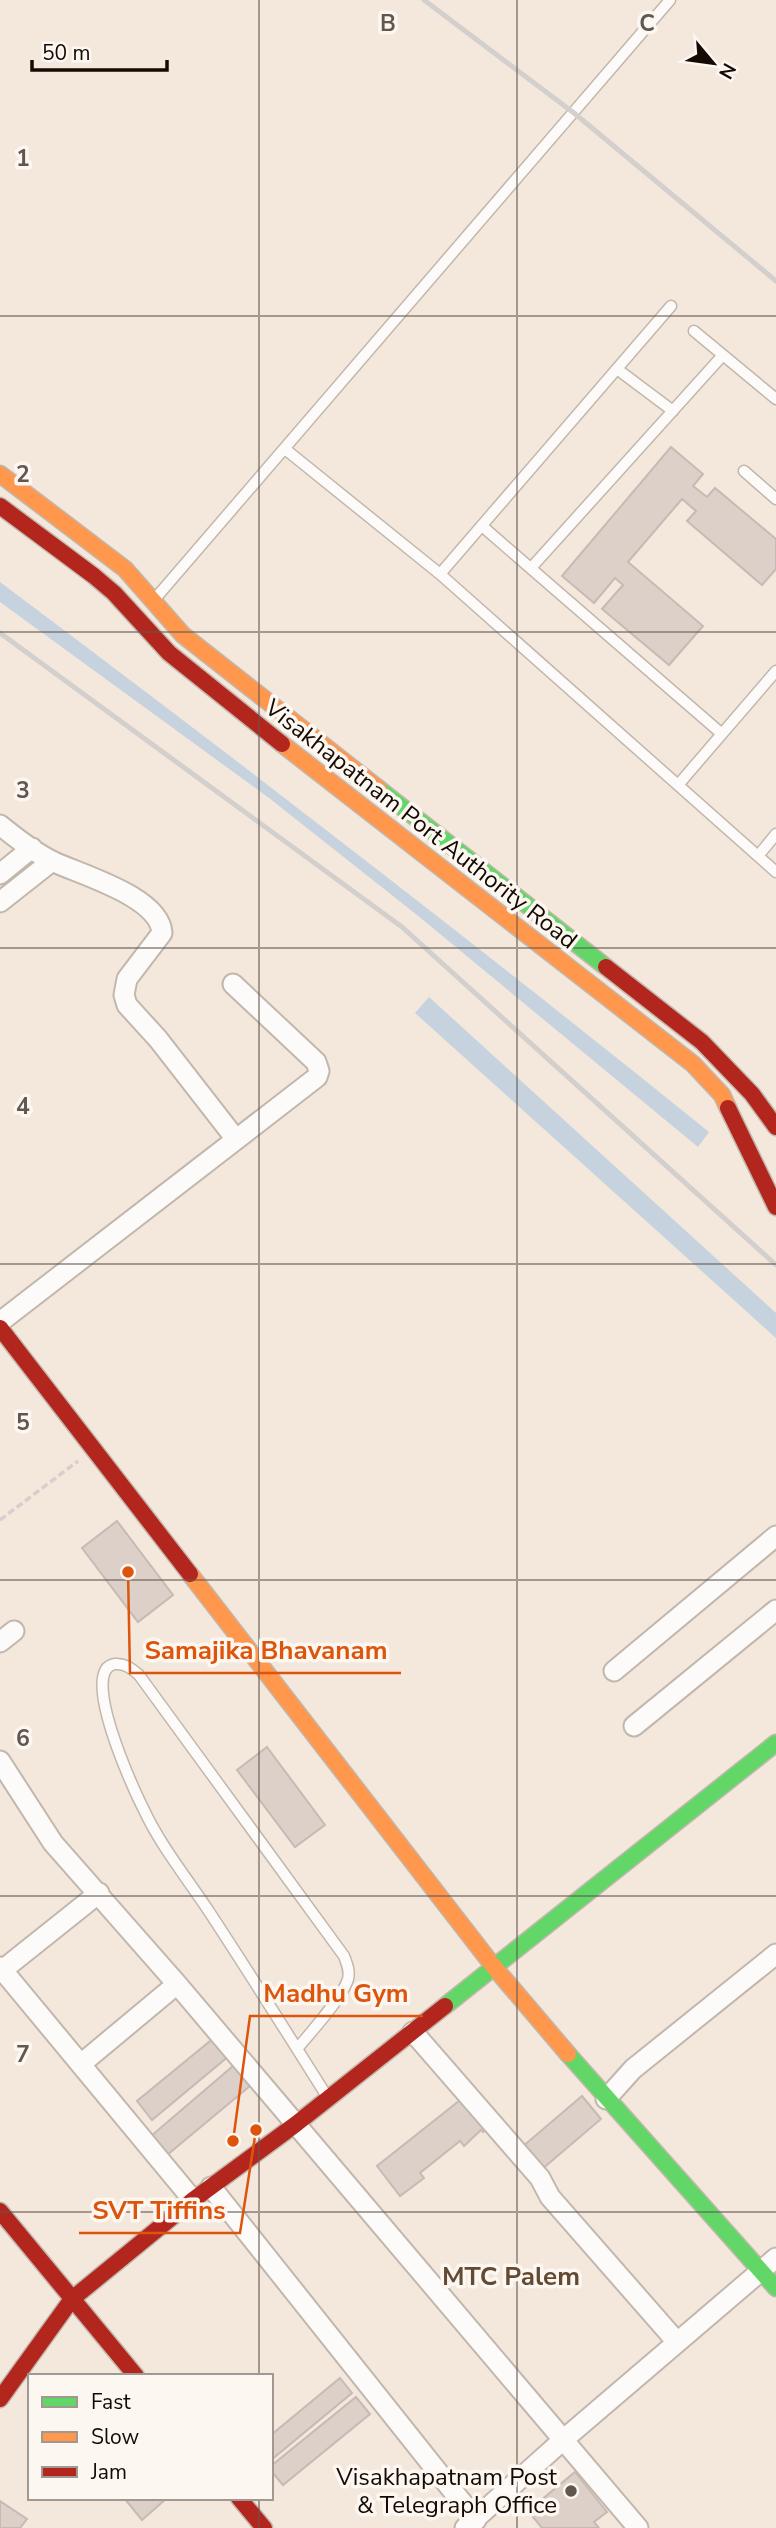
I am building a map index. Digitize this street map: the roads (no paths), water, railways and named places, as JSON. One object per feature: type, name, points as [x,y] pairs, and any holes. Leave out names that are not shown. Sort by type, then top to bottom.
[{"type":"main road","name":"Visakhapatnam Port Authority Road","points":[[0,474],[125,569],[183,635],[203,652],[702,1042],[752,1094],[776,1127]]},
{"type":"main road","name":"Visakhapatnam Port Authority Road","points":[[0,506],[94,576],[169,653],[216,693],[707,1076],[732,1113],[776,1207]]},
{"type":"main road","points":[[0,1328],[494,1967],[606,2099],[769,2264],[776,2288]]},
{"type":"main road","points":[[0,2399],[72,2299],[193,2200],[296,2124],[776,1743]]},
{"type":"main road","points":[[0,2211],[134,2374]]},
{"type":"main road","points":[[241,2500],[264,2528]]},
{"type":"street","points":[[0,825],[52,861],[137,899],[157,917],[162,933],[127,979],[124,995],[127,1006],[158,1039],[235,1138]]},
{"type":"street","points":[[0,874],[32,848]]},
{"type":"street","points":[[0,902],[52,861]]},
{"type":"street","points":[[0,1322],[317,1077],[319,1071],[316,1062],[233,984]]},
{"type":"street","points":[[614,1671],[776,1536]]},
{"type":"street","points":[[634,1726],[776,1610]]},
{"type":"street","points":[[0,1761],[53,1843],[177,1984],[638,2528]]},
{"type":"street","points":[[99,1893],[1,1970],[193,2200]]},
{"type":"street","points":[[606,2099],[633,2069],[776,1954]]},
{"type":"street","points":[[82,2064],[177,1984]]},
{"type":"street","points":[[413,2032],[540,2178],[550,2197],[677,2342]]},
{"type":"street","points":[[211,2187],[470,2524],[563,2440],[769,2264]]},
{"type":"lane","points":[[138,620],[670,0]]},
{"type":"lane","points":[[440,574],[671,306]]},
{"type":"lane","points":[[694,331],[776,399]]},
{"type":"lane","points":[[531,568],[723,355]]},
{"type":"lane","points":[[617,369],[673,411]]},
{"type":"lane","points":[[285,449],[440,574],[776,872]]},
{"type":"lane","points":[[744,471],[776,499]]},
{"type":"lane","points":[[482,526],[722,734]]},
{"type":"lane","points":[[678,785],[776,671]]},
{"type":"lane","points":[[758,856],[776,834]]},
{"type":"lane","points":[[297,2049],[343,1990],[349,1968],[344,1956],[139,1675],[128,1666],[110,1666],[104,1672],[101,1685],[105,1713],[144,1811],[328,2098]]},
{"type":"railway","points":[[424,0],[574,113],[776,281]]},
{"type":"railway","points":[[0,633],[402,927],[776,1265]]},
{"type":"place","name":"Samajika Bhavanam","points":[[128,1572]]},
{"type":"place","name":"SVT Tiffins","points":[[256,2130]]},
{"type":"place","name":"Madhu Gym","points":[[233,2141]]},
{"type":"place","name":"Visakhapatnam Post & Telegraph Office","points":[[571,2491]]},
{"type":"district","name":"MTC Palem","points":[[511,2276]]}]
